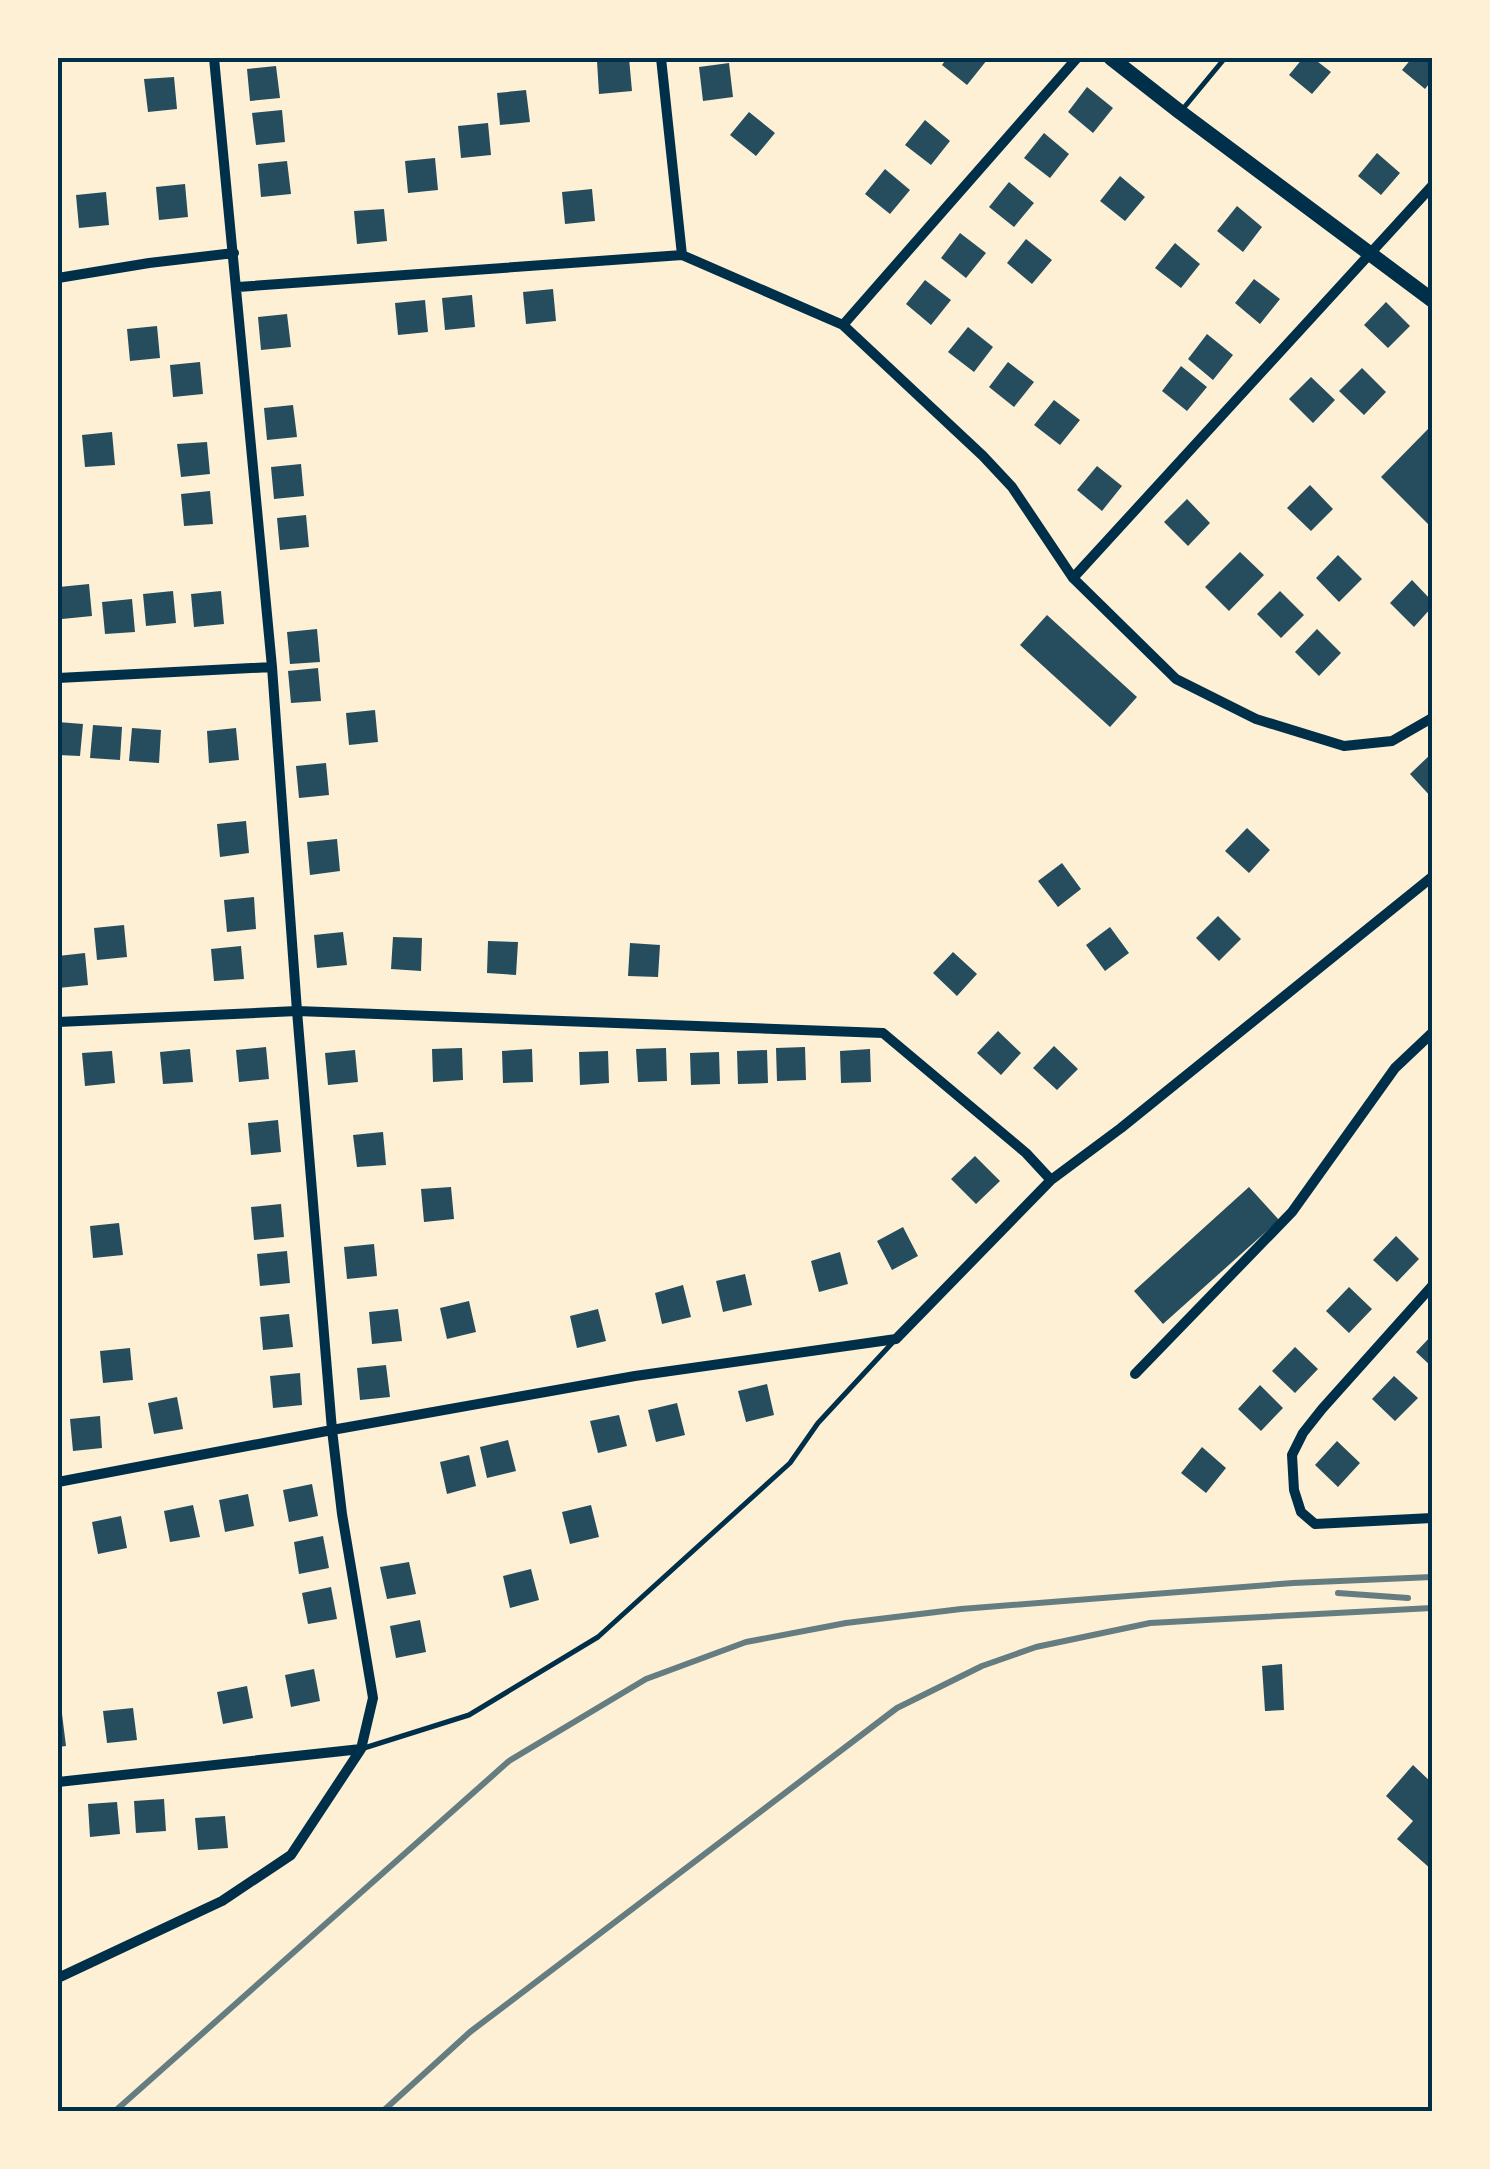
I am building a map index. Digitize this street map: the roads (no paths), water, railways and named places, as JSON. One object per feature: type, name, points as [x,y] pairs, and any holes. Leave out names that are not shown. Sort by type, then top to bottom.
[{"type":"main road","points":[[1111,58],[1432,300]]},
{"type":"street","points":[[58,1978],[222,1901],[291,1855],[361,1749],[373,1698],[332,1430],[272,667],[214,58]]},
{"type":"street","points":[[661,58],[682,255]]},
{"type":"street","points":[[843,325],[1076,58]]},
{"type":"street","points":[[1073,578],[1432,186]]},
{"type":"street","points":[[58,278],[234,252]]},
{"type":"street","points":[[238,287],[682,255],[843,325],[983,456],[1012,487],[1073,578],[1176,679],[1256,719],[1344,746],[1392,741],[1432,718]]},
{"type":"street","points":[[58,678],[272,667]]},
{"type":"street","points":[[58,1482],[634,1376],[896,1339],[1051,1180],[1432,877]]},
{"type":"street","points":[[58,1022],[297,1010],[883,1032],[1026,1153],[1051,1180]]},
{"type":"street","points":[[1136,1374],[1292,1212],[1395,1068],[1432,1033]]},
{"type":"street","points":[[1432,1286],[1322,1409],[1303,1433],[1292,1456],[1294,1490],[1301,1512],[1315,1524],[1432,1518]]},
{"type":"street","points":[[58,1782],[361,1749]]},
{"type":"lane","points":[[1180,112],[1225,58]]},
{"type":"lane","points":[[361,1749],[469,1715],[598,1637],[790,1463],[818,1423],[896,1339]]},
{"type":"railway","points":[[114,2112],[509,1761],[646,1679],[746,1642],[846,1623],[961,1609],[1293,1583],[1432,1577]]},
{"type":"railway","points":[[1338,1593],[1408,1598]]},
{"type":"railway","points":[[382,2112],[470,2032],[897,1708],[982,1666],[1036,1647],[1150,1623],[1432,1608]]}]
